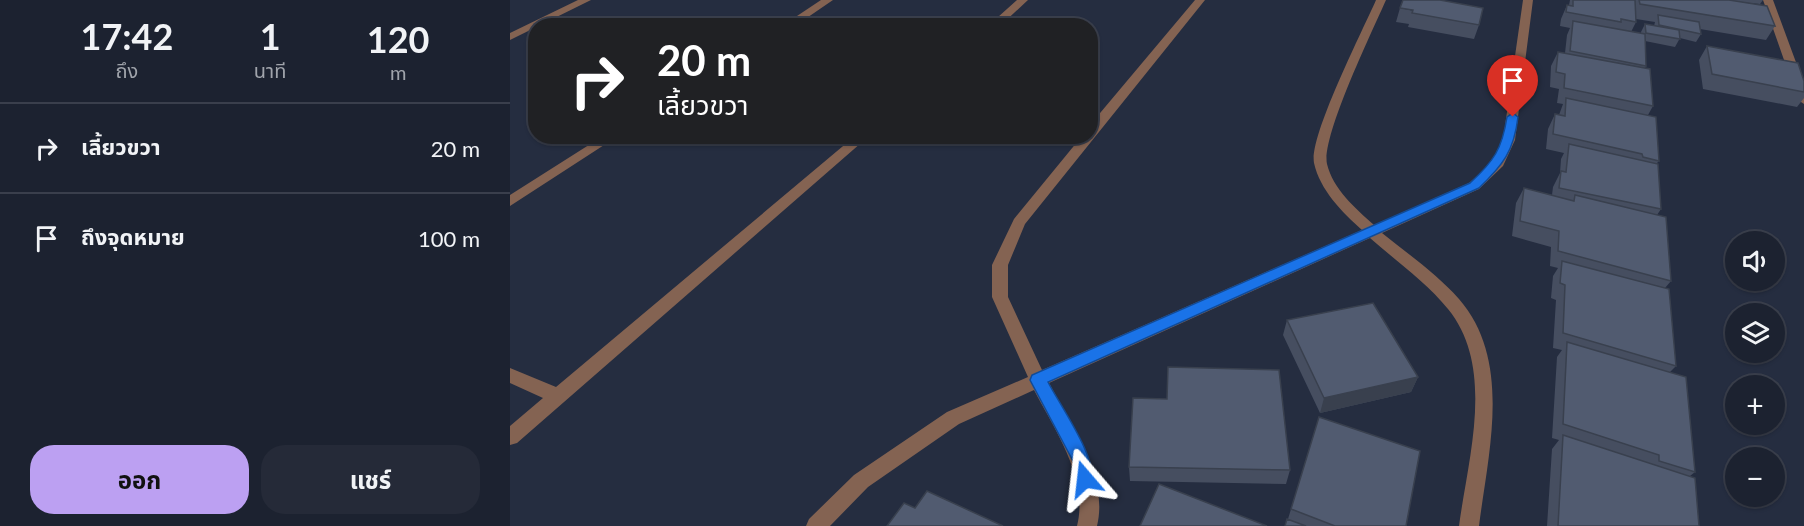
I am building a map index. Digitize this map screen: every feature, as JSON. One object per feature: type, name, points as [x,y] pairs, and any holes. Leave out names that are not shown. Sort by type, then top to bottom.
[{"type":"street","points":[[549,18],[586,0]]},
{"type":"street","points":[[800,18],[828,0]]},
{"type":"street","points":[[1002,18],[1023,0]]},
{"type":"street","points":[[1098,125],[1200,0]]},
{"type":"street","points":[[1381,0],[1326,130],[1320,161],[1327,185],[1372,231],[1453,302],[1478,347],[1485,386],[1469,526]]},
{"type":"street","points":[[816,526],[861,481],[953,417],[1474,186],[1496,166],[1509,140],[1528,0]]},
{"type":"street","points":[[1768,0],[1804,100]]},
{"type":"street","points":[[510,37],[528,28]]},
{"type":"street","points":[[510,201],[599,144]]},
{"type":"street","points":[[510,437],[854,144]]},
{"type":"street","points":[[1083,144],[1019,222],[1000,265],[1000,297],[1038,380],[1082,462],[1090,514],[1087,526]]},
{"type":"street","points":[[510,375],[558,396]]},
{"type":"building","points":[[1403,0],[1440,0],[1483,8],[1479,25],[1412,13],[1413,10],[1400,8]]},
{"type":"building","points":[[1573,0],[1635,0],[1636,22],[1621,19],[1621,22],[1566,12],[1567,5],[1573,6]]},
{"type":"building","points":[[1639,0],[1729,0],[1767,6],[1775,26],[1640,4]]},
{"type":"building","points":[[1658,15],[1699,22],[1701,34],[1659,25]]},
{"type":"building","points":[[1573,21],[1645,34],[1646,66],[1570,51]]},
{"type":"building","points":[[1645,24],[1679,30],[1680,39],[1646,33]]},
{"type":"building","points":[[1707,46],[1798,63],[1804,81],[1804,92],[1712,74]]},
{"type":"building","points":[[1558,52],[1650,69],[1653,106],[1564,88],[1565,74],[1556,72]]},
{"type":"building","points":[[1566,98],[1656,117],[1659,161],[1643,157],[1642,154],[1553,134],[1555,114],[1565,116]]},
{"type":"building","points":[[1569,144],[1658,164],[1661,209],[1559,188],[1561,171],[1566,172]]},
{"type":"building","points":[[1524,188],[1574,201],[1575,195],[1666,217],[1671,281],[1558,251],[1559,231],[1520,221]]},
{"type":"building","points":[[1562,261],[1669,289],[1676,366],[1563,333],[1565,285],[1560,283]]},
{"type":"building","points":[[1373,303],[1418,377],[1324,398],[1287,320]]},
{"type":"building","points":[[1567,342],[1686,377],[1695,472],[1659,461],[1659,455],[1563,424]]},
{"type":"building","points":[[1168,367],[1279,370],[1290,470],[1129,467],[1133,398],[1167,399]]},
{"type":"building","points":[[1319,417],[1420,451],[1406,526],[1335,526],[1291,509]]},
{"type":"building","points":[[1563,435],[1695,478],[1699,526],[1558,526]]},
{"type":"building","points":[[1159,484],[1267,526],[1140,526]]},
{"type":"building","points":[[927,491],[1003,526],[887,526],[904,503],[915,508]]},
{"type":"building","points":[[1287,519],[1306,526],[1285,526]]},
{"type":"route","points":[[1085,479],[1082,462],[1038,380],[1474,186],[1496,166],[1509,140],[1513,117]]}]
